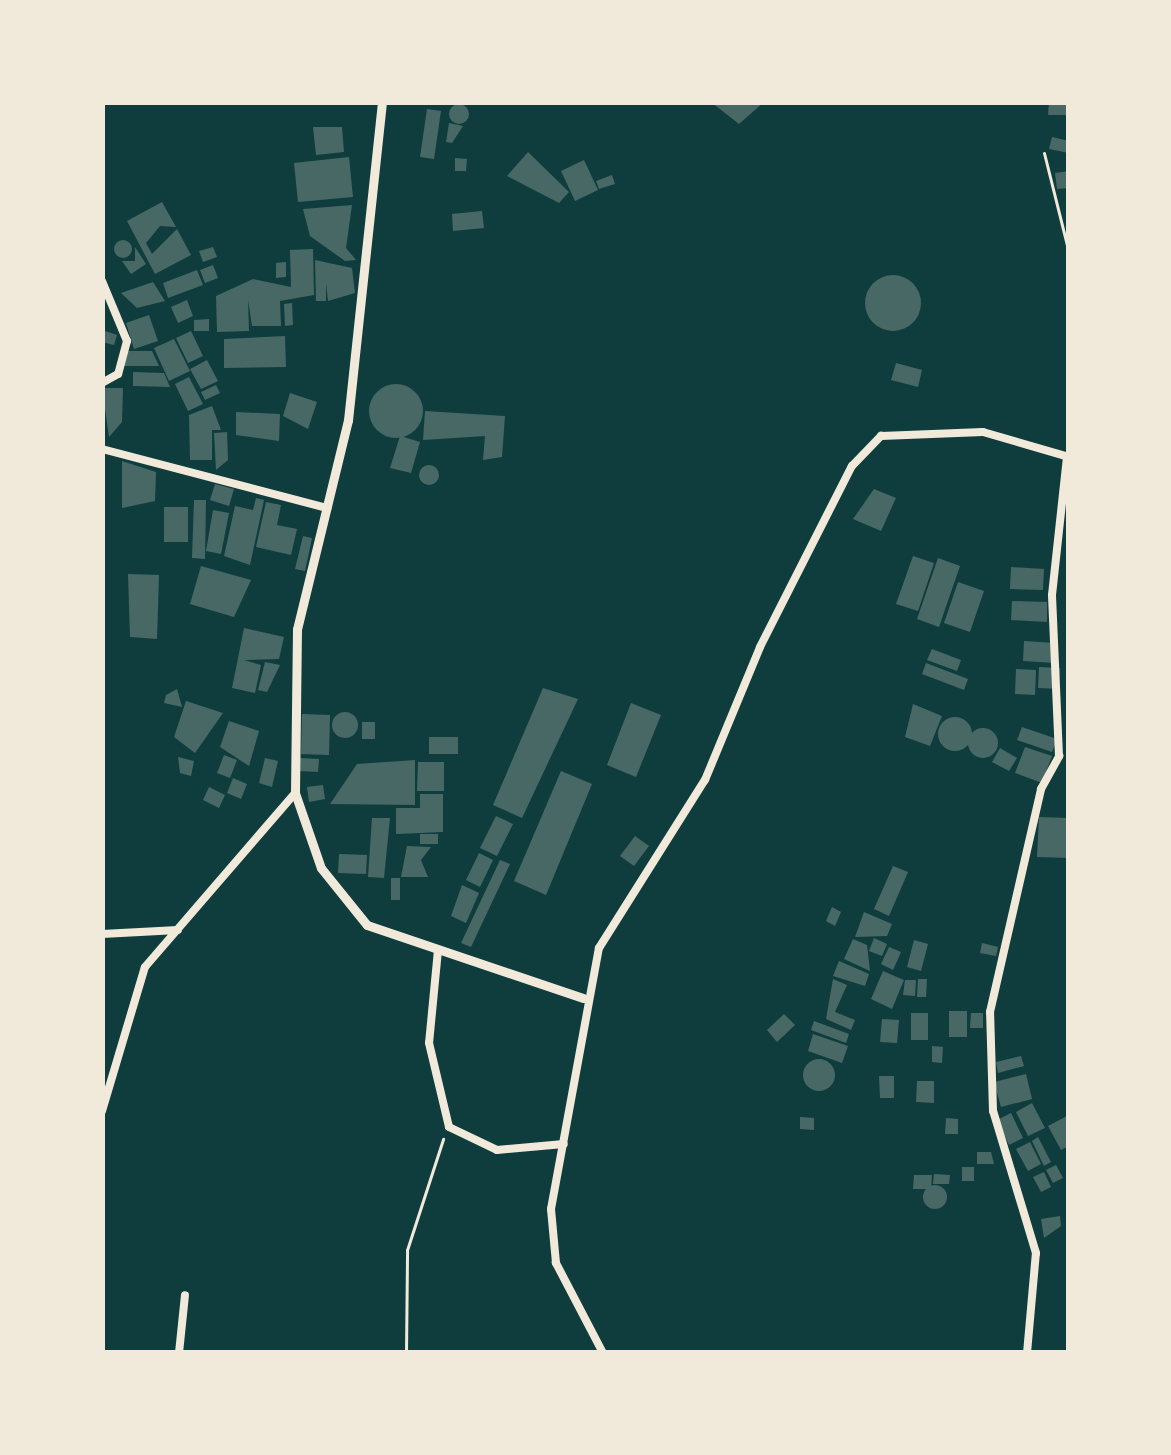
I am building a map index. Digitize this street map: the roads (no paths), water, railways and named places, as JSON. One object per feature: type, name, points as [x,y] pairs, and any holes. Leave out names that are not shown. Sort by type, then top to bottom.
[{"type":"street","points":[[382,102],[348,420],[298,629],[295,793],[343,901],[367,925],[583,998]]},
{"type":"street","points":[[102,280],[127,340],[118,374],[102,383]]},
{"type":"street","points":[[603,1353],[556,1263],[550,1209],[564,1144],[583,998],[623,906],[706,780],[852,466],[880,436],[927,430],[1068,457],[1052,595],[1059,756],[1041,789],[990,1012],[993,1111],[1036,1253],[1027,1353]]},
{"type":"street","points":[[102,449],[327,508]]},
{"type":"street","points":[[102,1111],[145,967],[295,793]]},
{"type":"street","points":[[102,934],[178,930]]},
{"type":"street","points":[[438,950],[429,1043],[449,1127],[497,1150],[564,1144]]},
{"type":"street","points":[[179,1353],[184,1294]]}]
